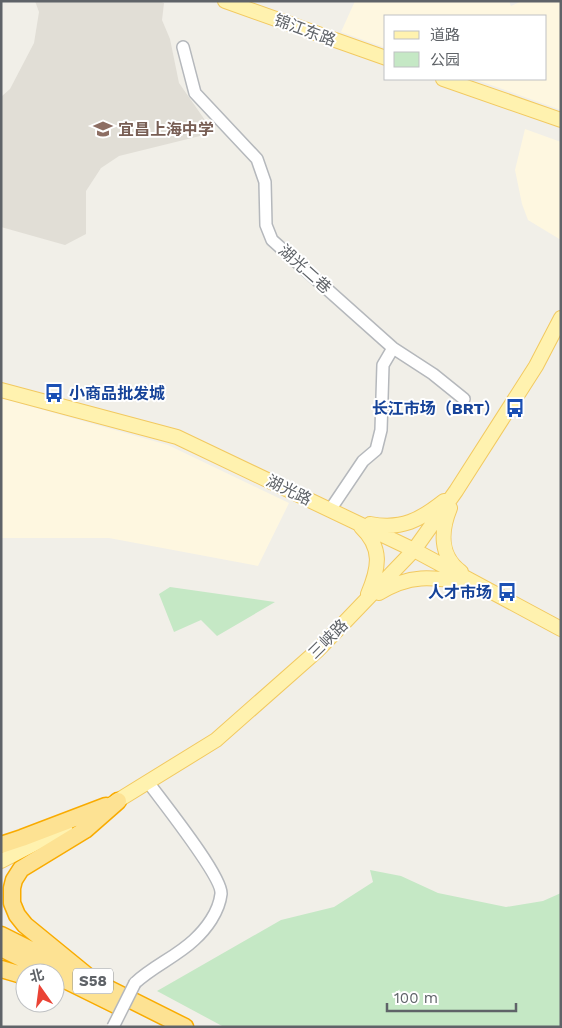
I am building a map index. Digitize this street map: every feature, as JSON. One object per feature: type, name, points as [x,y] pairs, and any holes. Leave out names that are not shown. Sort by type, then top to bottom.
[{"type":"highway","points":[[1,845],[118,801]]},
{"type":"highway","points":[[92,987],[24,925],[12,903],[12,888],[21,869],[85,830],[118,801]]},
{"type":"highway","name":"S58","points":[[1,935],[161,1027]]},
{"type":"highway","name":"S58","points":[[1,948],[31,963]]},
{"type":"highway","points":[[1,969],[15,973]]},
{"type":"highway","name":"S58","points":[[65,978],[92,987],[185,1027]]},
{"type":"highway","points":[[65,985],[92,987]]},
{"type":"main road","name":"锦江东路","points":[[225,1],[384,57]]},
{"type":"main road","points":[[446,80],[561,120]]},
{"type":"main road","name":"三峡路","points":[[1,861],[118,801],[216,740],[318,650],[414,550],[456,491],[536,366],[561,318]]},
{"type":"main road","name":"湖光路","points":[[1,390],[177,437],[414,550],[561,629]]},
{"type":"main road","points":[[355,522],[386,527],[409,523],[429,513],[456,491]]},
{"type":"main road","points":[[456,491],[444,524],[444,547],[455,568],[478,584]]},
{"type":"main road","points":[[355,522],[372,537],[378,555],[375,577],[365,601]]},
{"type":"main road","points":[[365,601],[392,585],[415,578],[440,578],[478,584]]},
{"type":"street","name":"湖光二巷","points":[[183,47],[195,93],[257,159],[265,182],[266,226],[272,240],[393,348],[433,374],[464,399]]},
{"type":"street","points":[[330,510],[363,461],[376,450],[381,430],[383,365],[393,348]]},
{"type":"street","points":[[113,1027],[135,983],[145,973],[194,941],[212,920],[221,894],[218,882],[205,860],[148,782]]},
{"type":"shaded area","name":"宜昌上海中学","points":[[35,1],[159,1],[164,3],[162,20],[170,39],[179,83],[207,123],[204,135],[119,156],[101,168],[86,191],[86,234],[65,245],[1,227],[1,97],[10,89],[34,43],[39,12]]},
{"type":"shaded area","points":[[355,1],[509,1],[511,6],[522,1],[561,1],[561,110],[477,80],[547,80],[547,15],[384,15],[384,47],[341,32]]},
{"type":"shaded area","points":[[525,129],[561,142],[561,240],[528,220],[522,204],[515,170]]},
{"type":"shaded area","points":[[1,398],[168,445],[289,503],[258,566],[109,538],[1,538]]},
{"type":"green space","points":[[170,587],[275,602],[217,636],[201,620],[174,632],[159,594]]},
{"type":"green space","points":[[370,870],[401,876],[438,893],[506,907],[543,901],[561,893],[561,1027],[224,1027],[157,991],[281,920],[334,907],[373,882]]},
{"type":"place","name":"宜昌上海中学","points":[[103,129]]},
{"type":"place","name":"小商品批发城","points":[[54,393]]},
{"type":"place","name":"长江市场（BRT）","points":[[515,408]]},
{"type":"place","name":"人才市场","points":[[507,592]]}]
